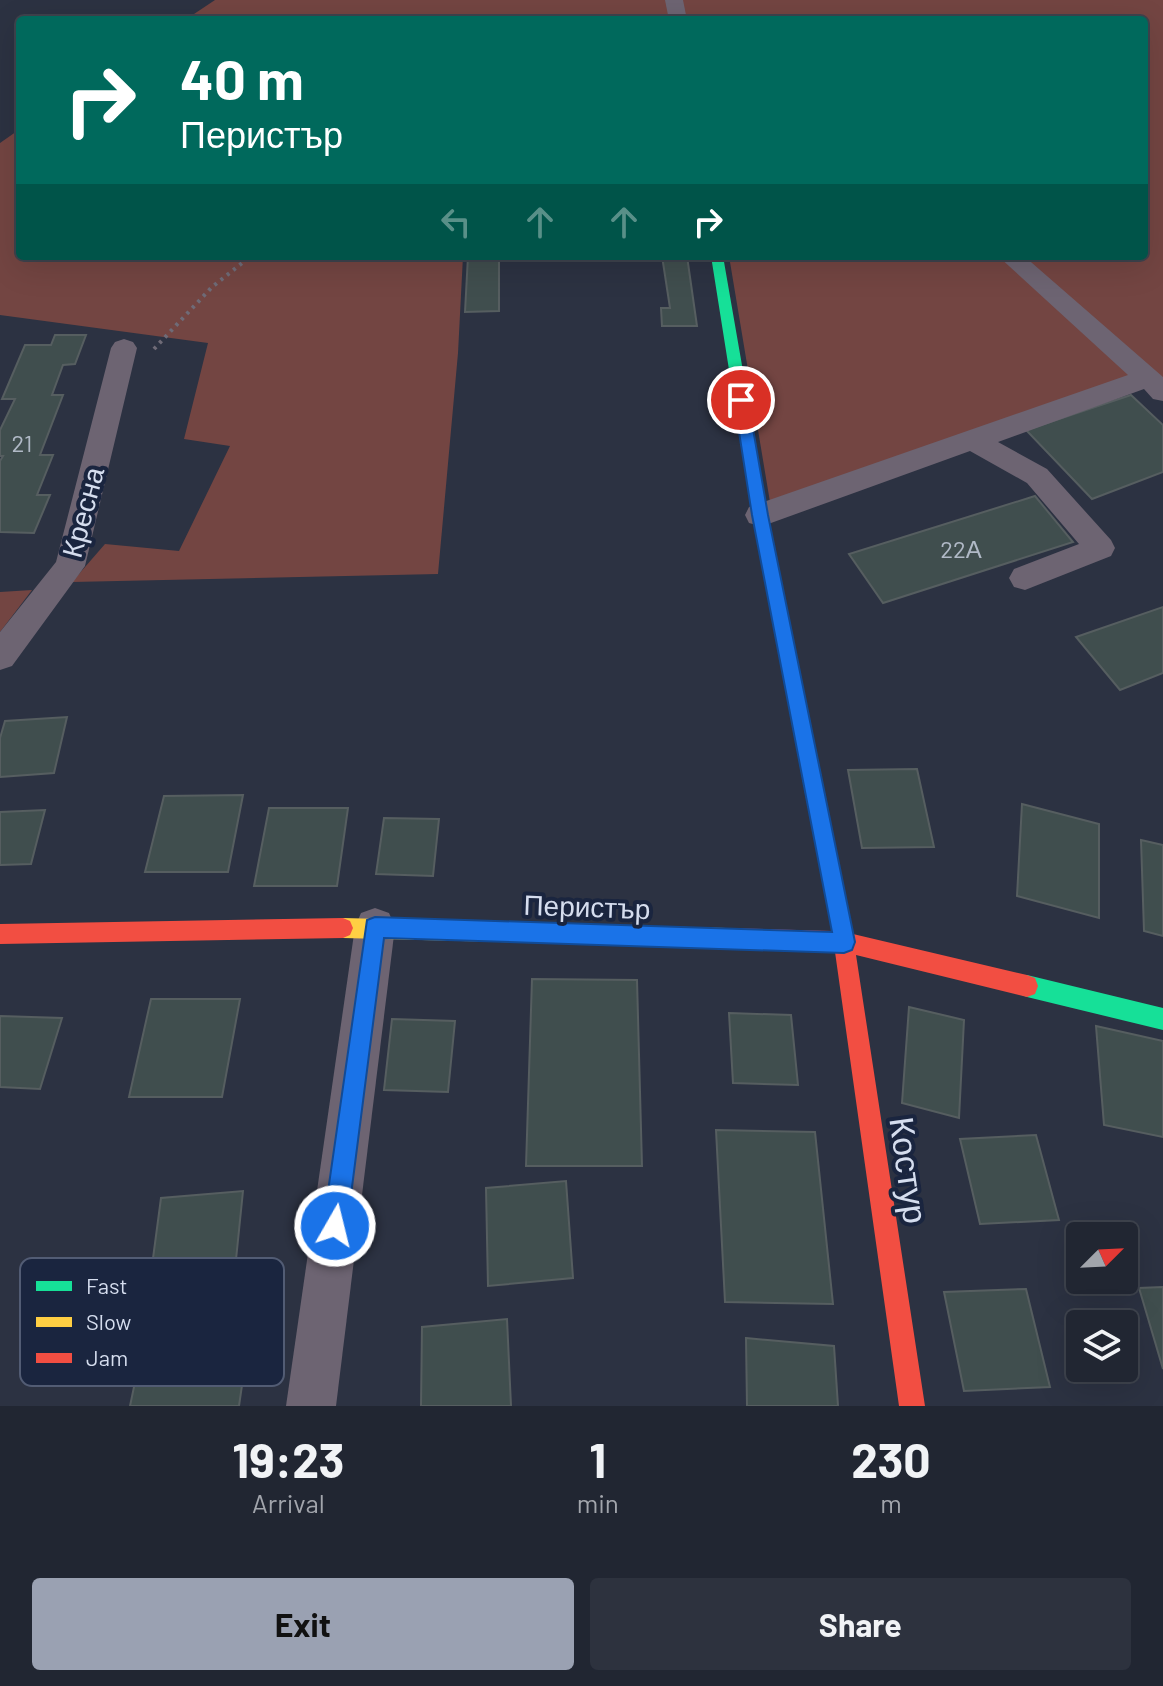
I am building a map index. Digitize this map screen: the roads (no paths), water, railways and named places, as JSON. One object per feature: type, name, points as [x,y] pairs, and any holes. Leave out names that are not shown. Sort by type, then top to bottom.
[{"type":"street","name":"Костур","points":[[718,260],[760,515],[844,942],[912,1406]]},
{"type":"street","points":[[1014,260],[1155,385]]},
{"type":"street","name":"Кресна","points":[[0,656],[70,566],[124,348]]},
{"type":"street","points":[[760,515],[972,440],[1155,385]]},
{"type":"street","points":[[972,440],[1037,476],[1100,548],[1025,578]]},
{"type":"street","points":[[311,1406],[375,927]]},
{"type":"street","name":"Перистър","points":[[0,934],[375,927],[844,942],[1163,1019]]}]
